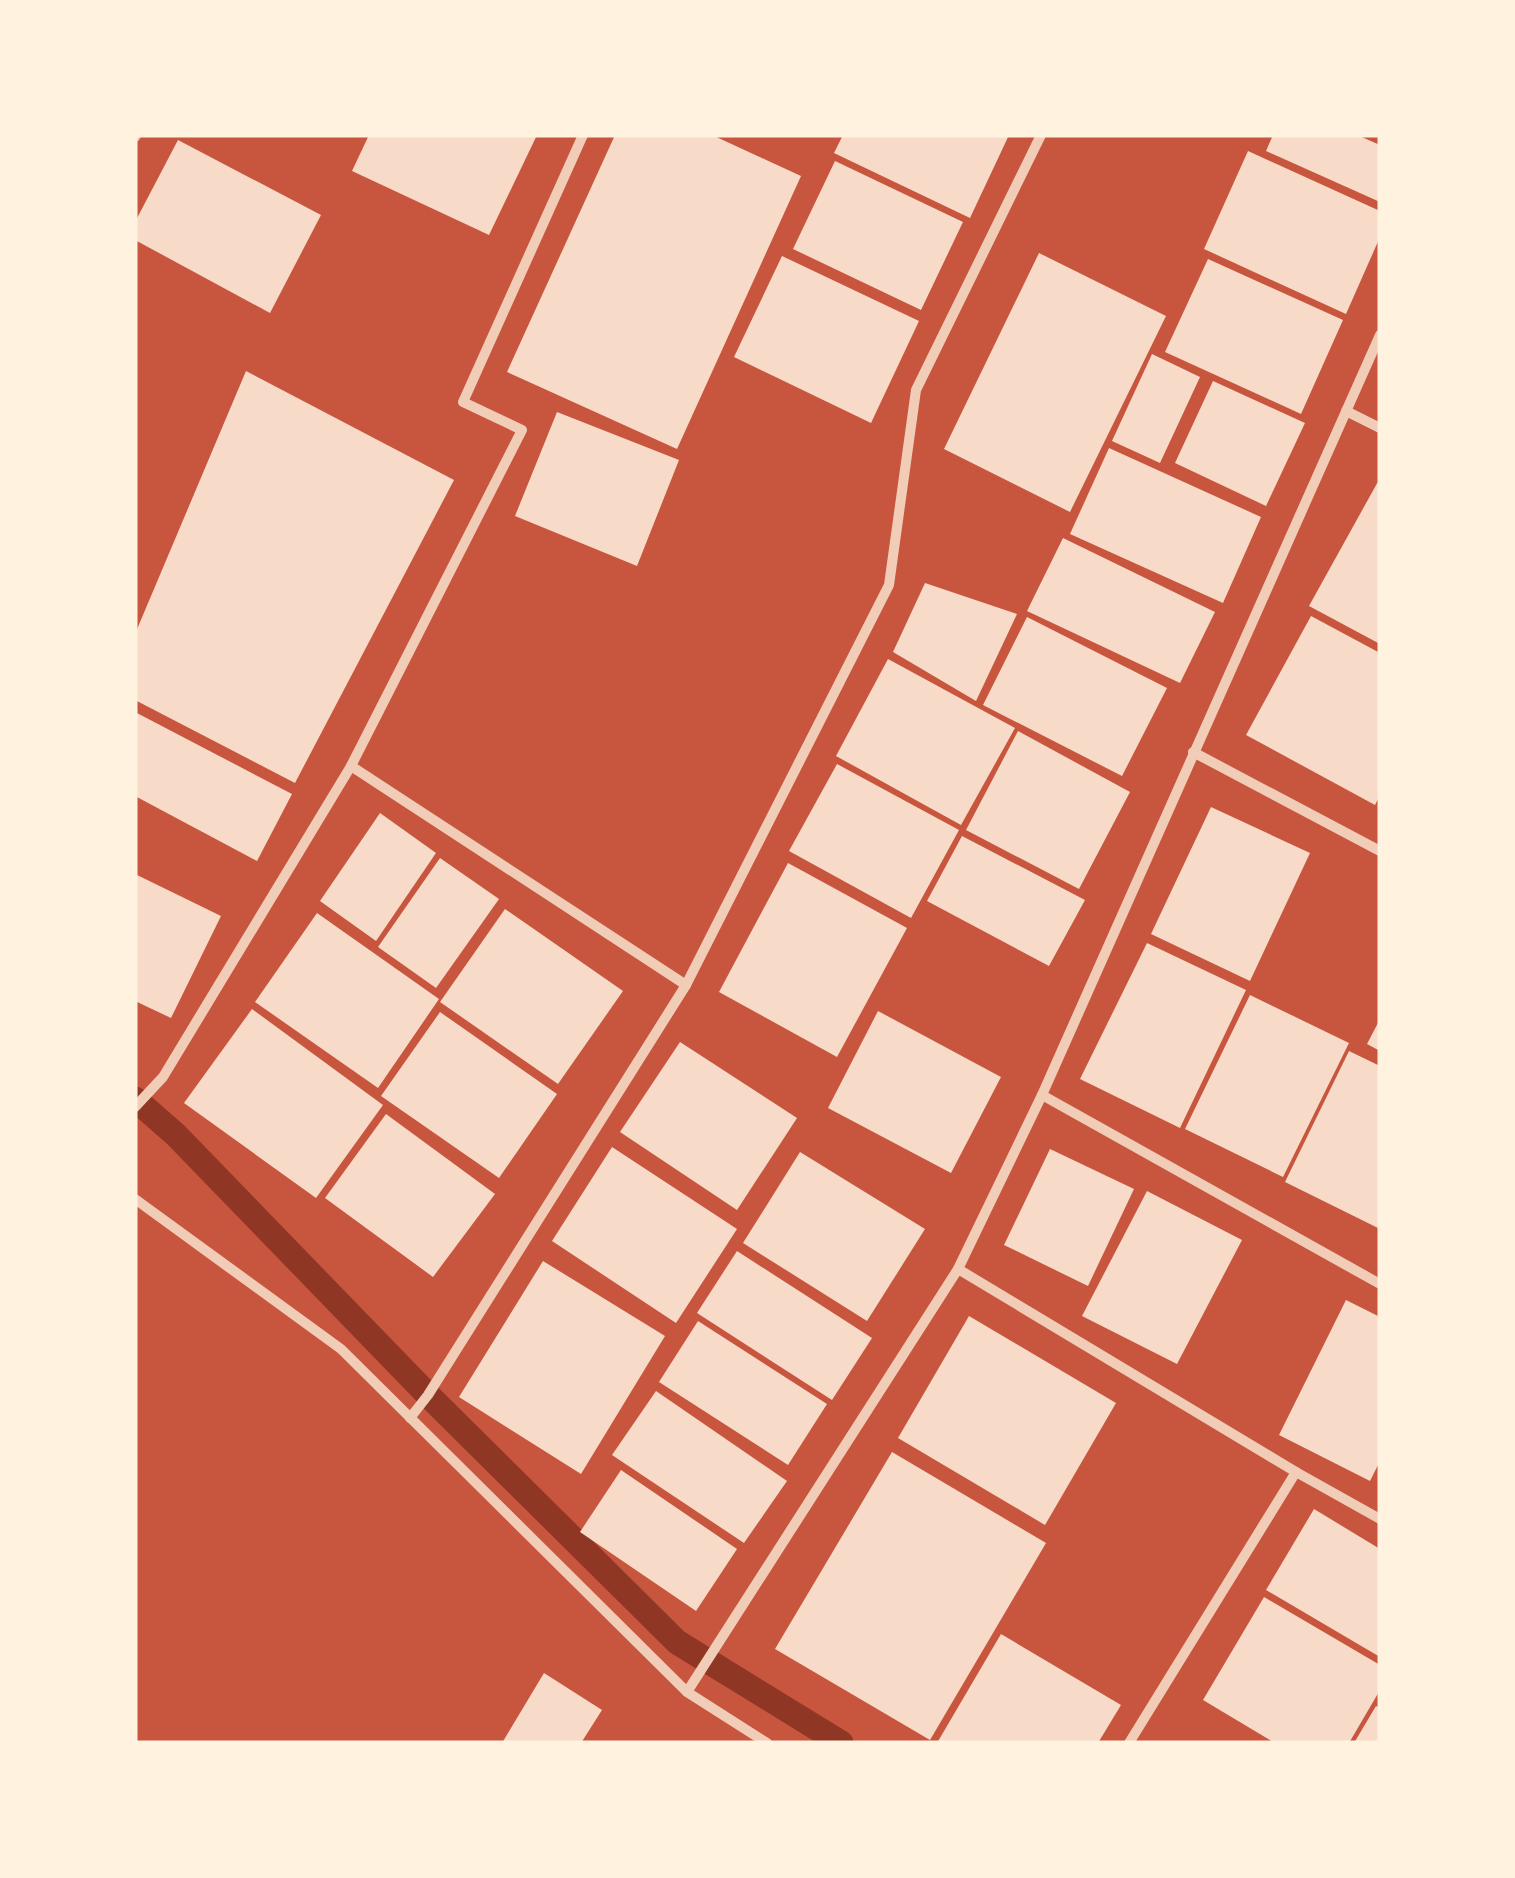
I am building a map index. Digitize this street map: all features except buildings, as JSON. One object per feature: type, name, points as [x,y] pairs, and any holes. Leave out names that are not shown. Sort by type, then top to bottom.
[{"type":"street","points":[[135,1107],[163,1077],[351,766],[522,430],[464,402],[584,135]]},
{"type":"street","points":[[410,1418],[686,985],[890,585],[916,390],[1041,135]]},
{"type":"street","points":[[686,1692],[958,1270],[1042,1095],[1380,334]]},
{"type":"street","points":[[1346,411],[1380,428]]},
{"type":"street","points":[[1193,752],[1380,851]]},
{"type":"street","points":[[351,766],[686,985]]},
{"type":"street","points":[[1042,1095],[1380,1284]]},
{"type":"street","points":[[135,1199],[341,1349],[686,1692],[767,1743]]},
{"type":"street","points":[[958,1270],[1380,1519]]},
{"type":"street","points":[[1128,1743],[1296,1472]]},
{"type":"waterway","points":[[135,1099],[176,1135],[428,1395],[677,1642],[841,1743]]}]
